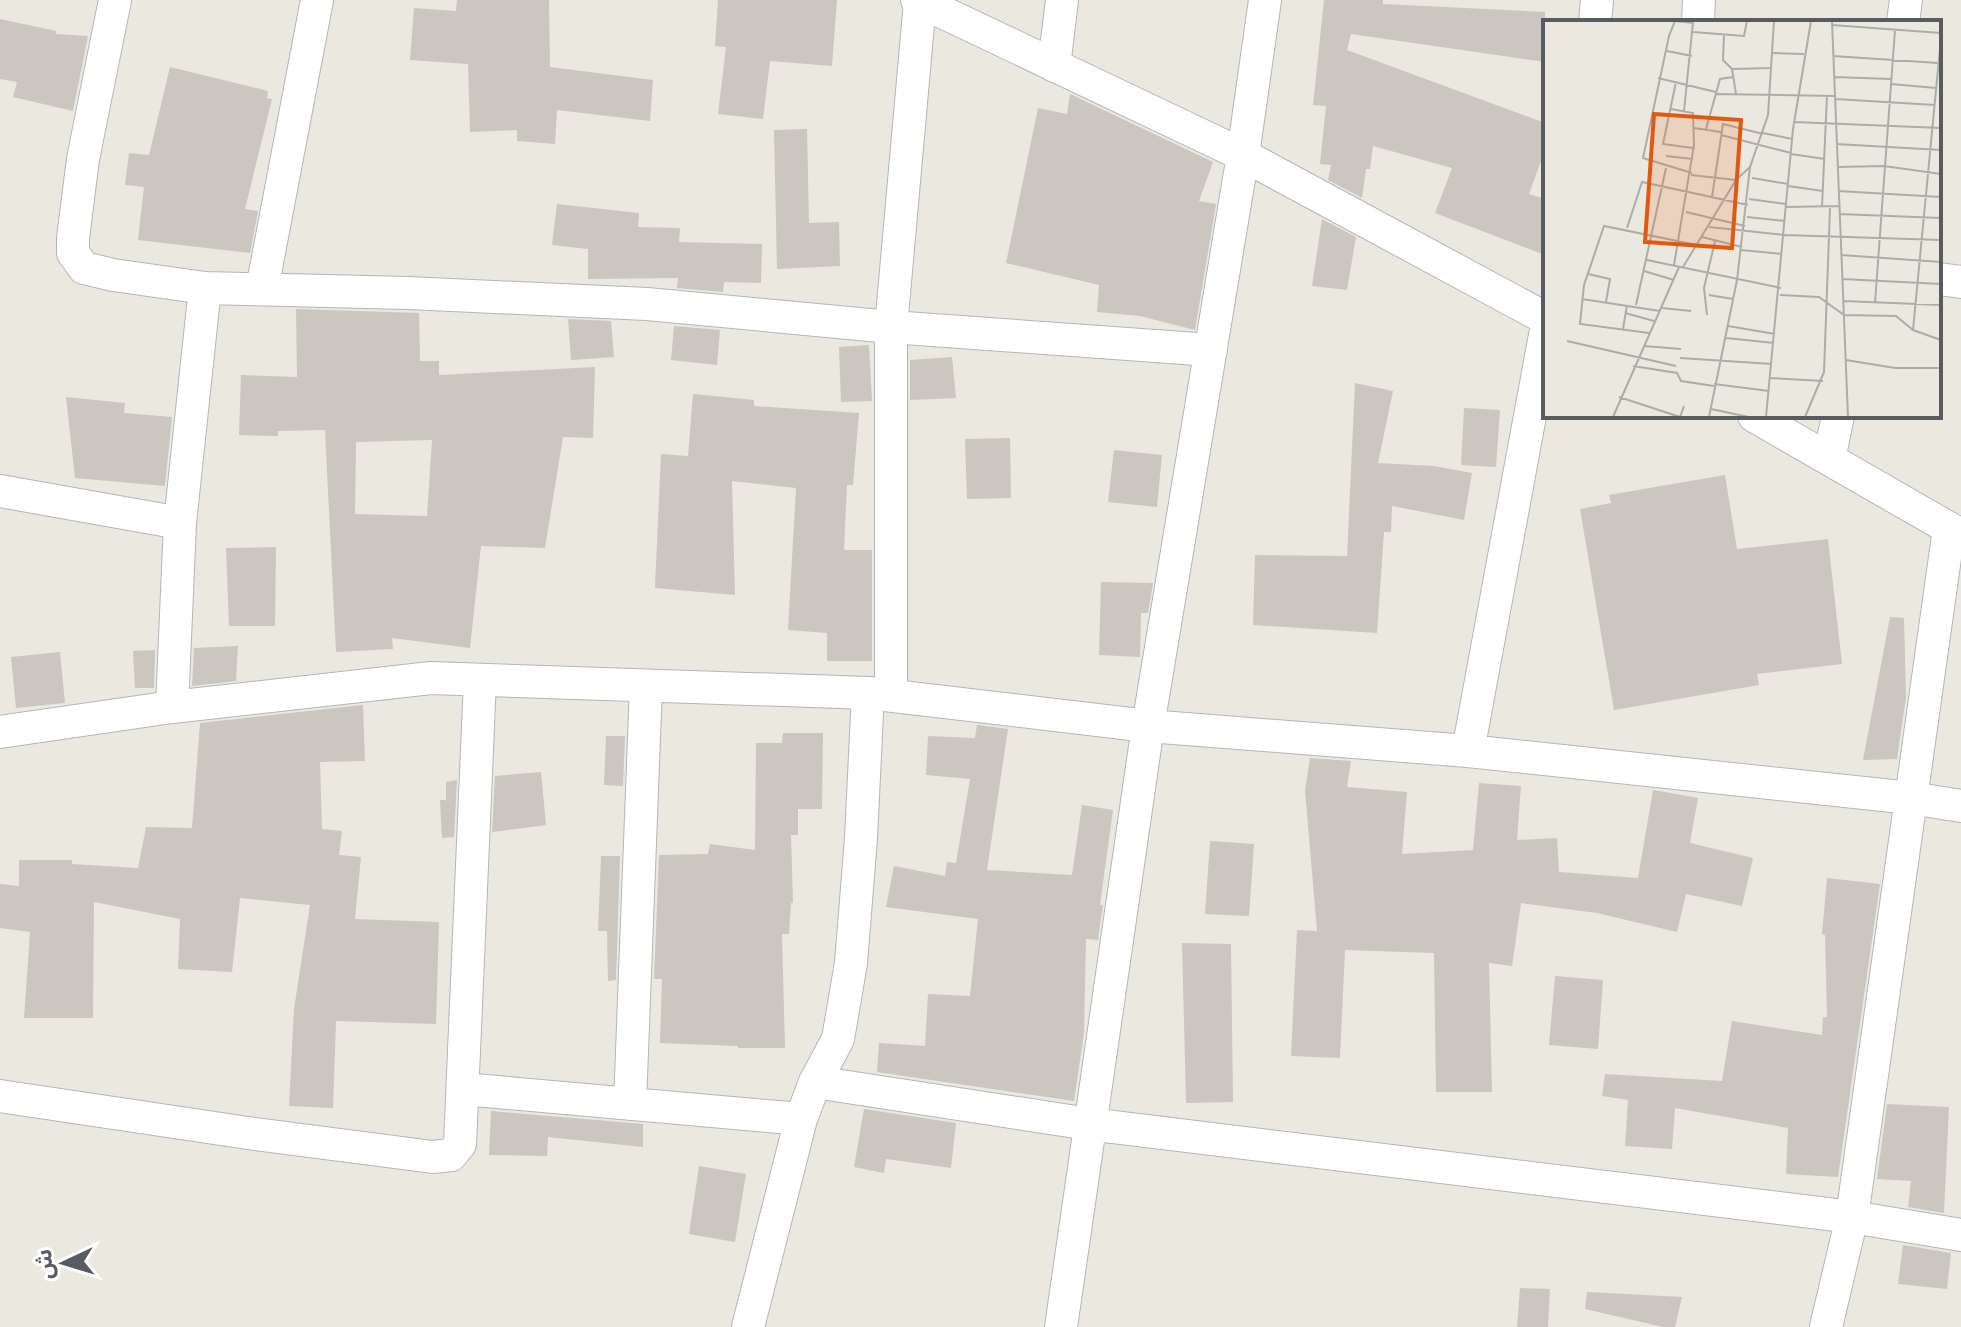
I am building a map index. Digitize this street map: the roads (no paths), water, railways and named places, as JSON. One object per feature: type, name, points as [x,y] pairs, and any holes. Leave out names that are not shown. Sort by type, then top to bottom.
[{"type":"street","points":[[115,0],[83,159],[73,238],[73,253],[84,268],[205,288],[647,304],[891,327],[1211,350]]},
{"type":"street","points":[[262,289],[317,0]]},
{"type":"street","points":[[1054,66],[1062,0]]},
{"type":"street","points":[[1061,1327],[1148,726],[1243,155],[1265,0]]},
{"type":"street","points":[[1595,20],[1597,0]]},
{"type":"street","points":[[1698,20],[1699,0]]},
{"type":"street","points":[[1903,20],[1906,0]]},
{"type":"street","points":[[748,1327],[801,1119],[815,1082],[838,1039],[851,963],[861,838],[880,693],[891,327],[918,1],[1243,155],[1543,317]]},
{"type":"street","points":[[1941,279],[1961,282]]},
{"type":"street","points":[[172,707],[180,523],[205,288]]},
{"type":"street","points":[[1468,751],[1543,346]]},
{"type":"street","points":[[1757,418],[1955,532],[1911,798],[1852,1217],[1826,1327]]},
{"type":"street","points":[[1829,459],[1838,418]]},
{"type":"street","points":[[0,491],[180,523]]},
{"type":"street","points":[[0,732],[172,707],[431,678],[880,693],[1148,726],[1468,751],[1911,798],[1961,806]]},
{"type":"street","points":[[0,1096],[248,1133],[433,1157],[451,1155],[460,1144],[480,680]]},
{"type":"street","points":[[630,1104],[646,686]]},
{"type":"street","points":[[815,1082],[1089,1124],[1852,1217],[1961,1235]]},
{"type":"street","points":[[463,1089],[801,1119]]}]
